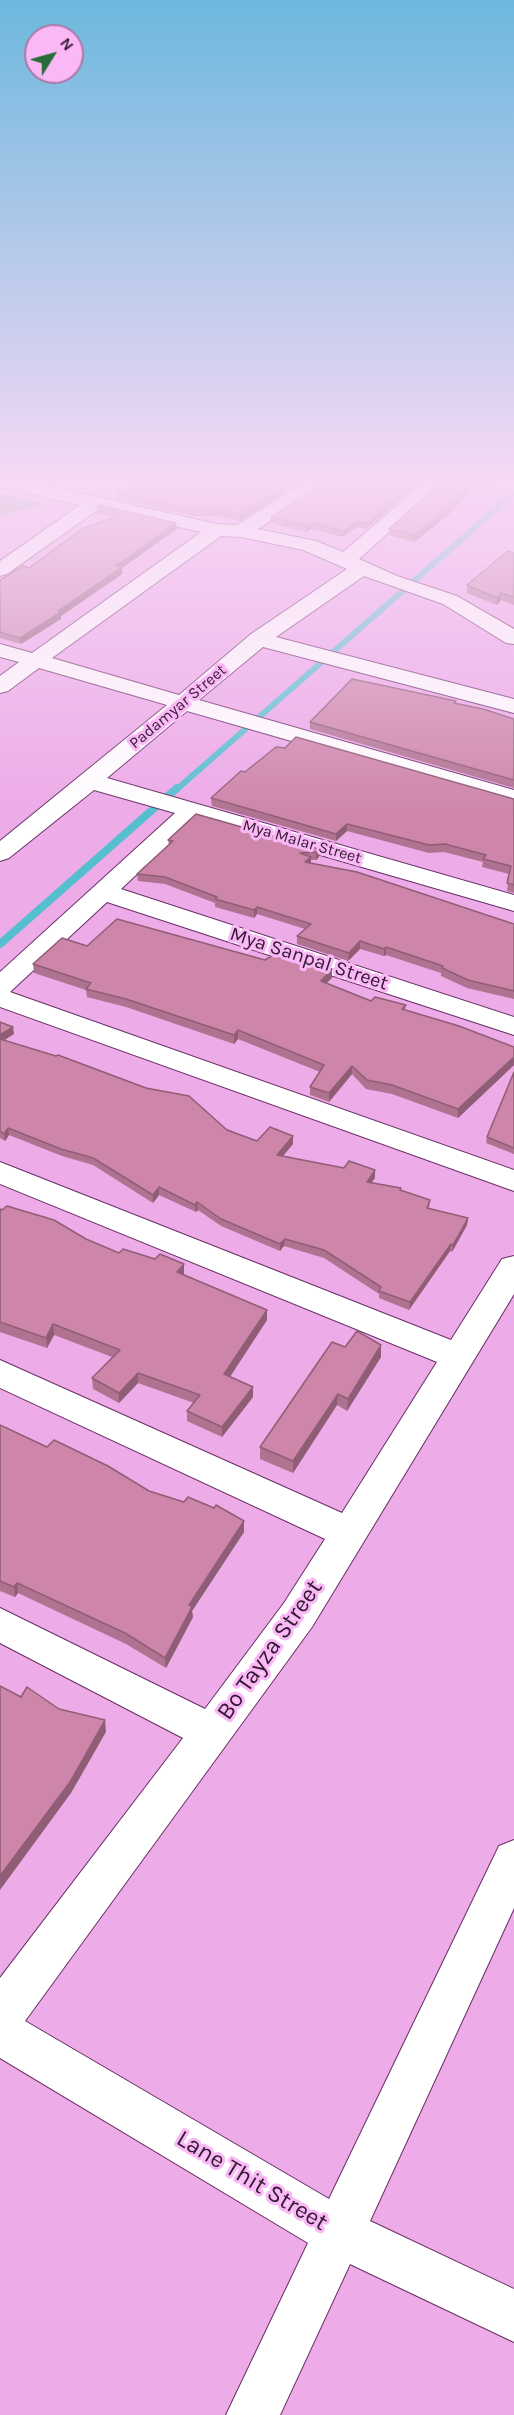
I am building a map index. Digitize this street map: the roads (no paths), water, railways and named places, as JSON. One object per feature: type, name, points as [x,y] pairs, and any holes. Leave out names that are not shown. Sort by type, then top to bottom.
[{"type":"street","points":[[0,686],[132,591]]},
{"type":"street","name":"Padamyar Street","points":[[0,853],[320,591]]},
{"type":"street","points":[[425,591],[450,600],[511,631]]},
{"type":"street","points":[[259,639],[514,706]]},
{"type":"street","points":[[0,651],[514,798]]},
{"type":"street","name":"Mya Malar Street","points":[[90,780],[514,903]]},
{"type":"street","points":[[0,987],[191,811]]},
{"type":"street","name":"Mya Sanpal Street","points":[[103,892],[514,1026]]},
{"type":"street","points":[[0,998],[514,1181]]},
{"type":"street","points":[[0,1172],[459,1357]]},
{"type":"street","name":"Bo Tayza Street","points":[[0,2016],[298,1615],[514,1267]]},
{"type":"street","points":[[0,1373],[350,1533]]},
{"type":"street","points":[[0,1624],[211,1732]]},
{"type":"street","points":[[254,2415],[339,2233],[504,1900],[514,1860]]},
{"type":"street","name":"Lane Thit Street","points":[[0,2032],[339,2233],[513,2315]]},
{"type":"waterway","points":[[176,790],[403,591]]},
{"type":"waterway","points":[[0,944],[177,788]]}]
